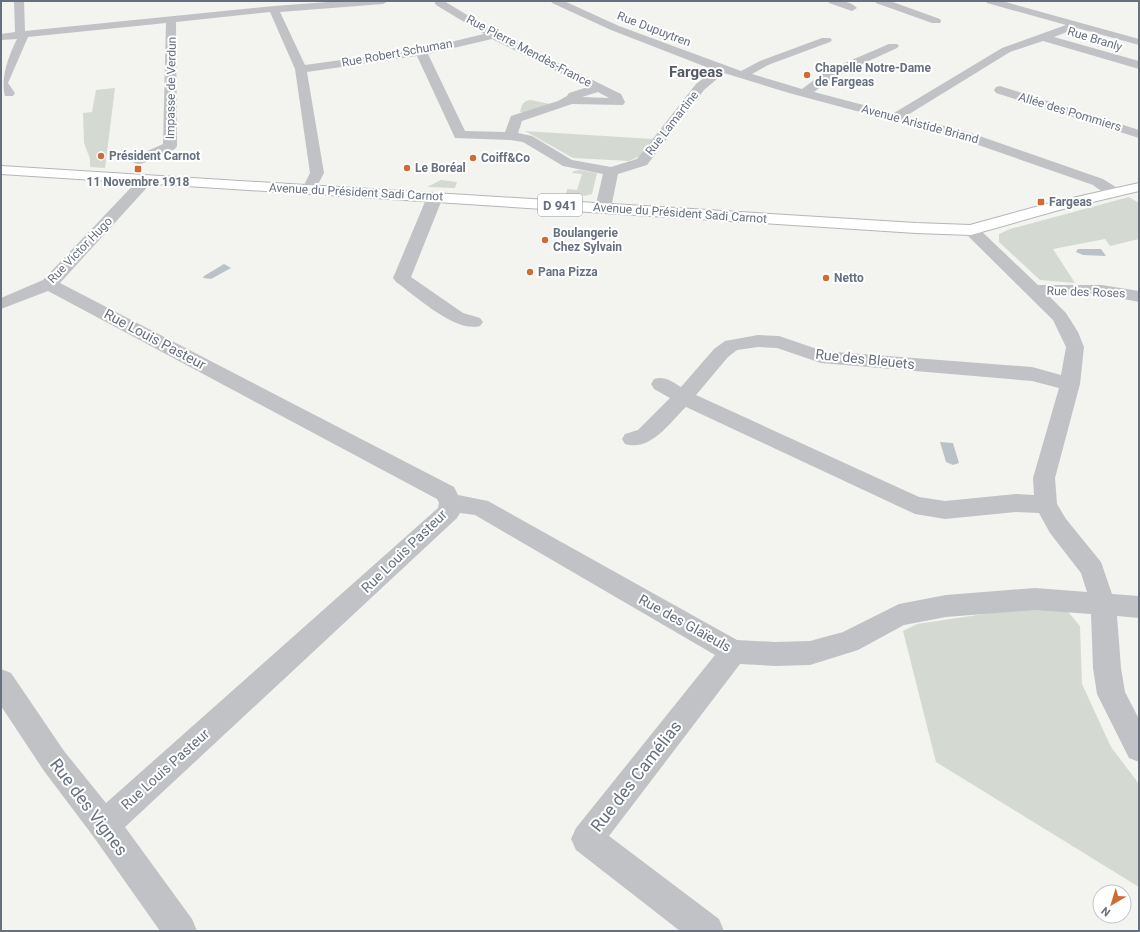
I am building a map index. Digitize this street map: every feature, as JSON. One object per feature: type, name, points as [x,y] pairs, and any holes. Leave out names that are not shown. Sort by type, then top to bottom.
[{"type":"main road","name":"Avenue du Président Sadi Carnot","points":[[1,170],[916,228],[971,230],[1054,206],[1114,192]]},
{"type":"main road","name":"D 941","points":[[1114,192],[1139,187]]},
{"type":"street","points":[[9,93],[2,83],[22,39],[22,35],[20,34],[19,1]]},
{"type":"street","points":[[1,37],[274,9],[383,1]]},
{"type":"street","name":"Rue Pierre Mendès-France","points":[[440,1],[440,3],[493,35],[617,97],[619,102],[576,101],[571,99]]},
{"type":"street","name":"Rue Dupuytren","points":[[556,1],[615,28],[722,69]]},
{"type":"street","points":[[833,1],[852,8]]},
{"type":"street","points":[[880,1],[936,21]]},
{"type":"street","points":[[991,1],[1139,42]]},
{"type":"street","points":[[274,9],[302,69],[317,173],[309,189]]},
{"type":"street","name":"Impasse de Verdun","points":[[139,160],[170,146],[171,20]]},
{"type":"street","points":[[896,117],[1006,50],[1077,25]]},
{"type":"street","name":"Rue Robert Schuman","points":[[302,69],[420,52],[493,35]]},
{"type":"street","name":"Rue Branly","points":[[1043,37],[1138,65]]},
{"type":"street","points":[[742,75],[764,63],[826,40]]},
{"type":"street","points":[[810,45],[831,52]]},
{"type":"street","points":[[804,93],[830,74],[893,46]]},
{"type":"street","points":[[420,52],[460,135],[510,136],[527,139],[568,163],[611,171],[603,208]]},
{"type":"street","points":[[845,56],[859,61]]},
{"type":"street","points":[[1121,73],[1138,65]]},
{"type":"street","name":"Avenue Aristide Briand","points":[[722,69],[804,93],[966,136],[1098,182],[1114,192]]},
{"type":"street","name":"Rue Lamartine","points":[[611,171],[642,162],[700,87],[722,69]]},
{"type":"street","name":"Rue Pierre Mendès-France","points":[[510,136],[516,119],[562,104],[571,99],[572,96],[600,88]]},
{"type":"street","name":"Allée des Pommiers","points":[[1000,90],[1139,134]]},
{"type":"street","name":"Rue Victor Hugo","points":[[1,304],[50,284],[148,179]]},
{"type":"street","points":[[435,197],[402,278],[457,317],[474,322]]},
{"type":"street","points":[[971,230],[1060,317],[1069,332],[1075,347],[1070,384],[1044,478],[1046,506],[1058,526],[1092,569],[1103,604],[1107,668],[1111,694],[1139,748]]},
{"type":"street","name":"Rue Louis Pasteur","points":[[50,284],[446,493],[450,503],[449,512],[104,825]]},
{"type":"street","name":"Rue des Roses","points":[[1033,291],[1056,290],[1127,292],[1139,297]]},
{"type":"street","name":"Rue des Bleuets","points":[[634,439],[645,435],[683,397],[721,353],[732,345],[758,341],[778,342],[821,357],[1032,374],[1070,384]]},
{"type":"street","points":[[661,384],[683,397],[915,505],[945,510],[1016,503],[1046,506]]},
{"type":"street","name":"Rue des Glaïeuls","points":[[450,503],[480,507],[734,652],[775,654],[810,652],[849,642],[899,615],[946,606],[1035,599],[1103,604]]},
{"type":"street","points":[[1103,604],[1139,607]]},
{"type":"street","name":"Rue des Camélias","points":[[707,931],[587,839],[734,652]]},
{"type":"street","name":"Rue des Vignes","points":[[1,682],[54,761],[104,825],[180,931]]},
{"type":"shaded area","points":[[115,88],[105,168],[90,167],[90,159],[84,143],[83,113],[92,112],[96,90]]},
{"type":"shaded area","points":[[531,100],[551,105],[525,113],[520,112],[524,102]]},
{"type":"shaded area","points":[[525,131],[653,139],[640,156],[629,161],[573,158]]},
{"type":"shaded area","points":[[579,170],[597,173],[592,194],[584,196],[566,195],[567,189],[577,190],[582,174],[572,173]]},
{"type":"shaded area","points":[[441,180],[457,182],[455,188],[427,187]]},
{"type":"shaded area","points":[[1129,197],[1139,203],[1139,239],[1110,246],[1105,239],[1053,249],[1075,283],[1040,280],[999,242],[999,234],[1010,229]]},
{"type":"shaded area","points":[[1078,249],[1101,249],[1106,256],[1083,255],[1076,252]]},
{"type":"shaded area","points":[[224,264],[231,268],[211,279],[203,278],[204,276]]},
{"type":"shaded area","points":[[940,442],[953,443],[959,463],[953,465],[946,462]]},
{"type":"shaded area","points":[[1039,606],[1064,607],[1080,626],[1082,684],[1111,747],[1139,784],[1139,887],[936,762],[903,631],[917,624]]},
{"type":"place","name":"Chapelle Notre-Dame de Fargeas","points":[[807,75]]},
{"type":"place","name":"Président Carnot","points":[[101,156]]},
{"type":"place","name":"Coiff&Co","points":[[473,158]]},
{"type":"place","name":"Le Boréal","points":[[407,168]]},
{"type":"place","name":"11 Novembre 1918","points":[[138,169]]},
{"type":"place","name":"Fargeas","points":[[1041,202]]},
{"type":"place","name":"Boulangerie Chez Sylvain","points":[[545,240]]},
{"type":"place","name":"Pana Pizza","points":[[530,272]]},
{"type":"place","name":"Netto","points":[[826,278]]},
{"type":"district","name":"Fargeas","points":[[696,72]]}]
